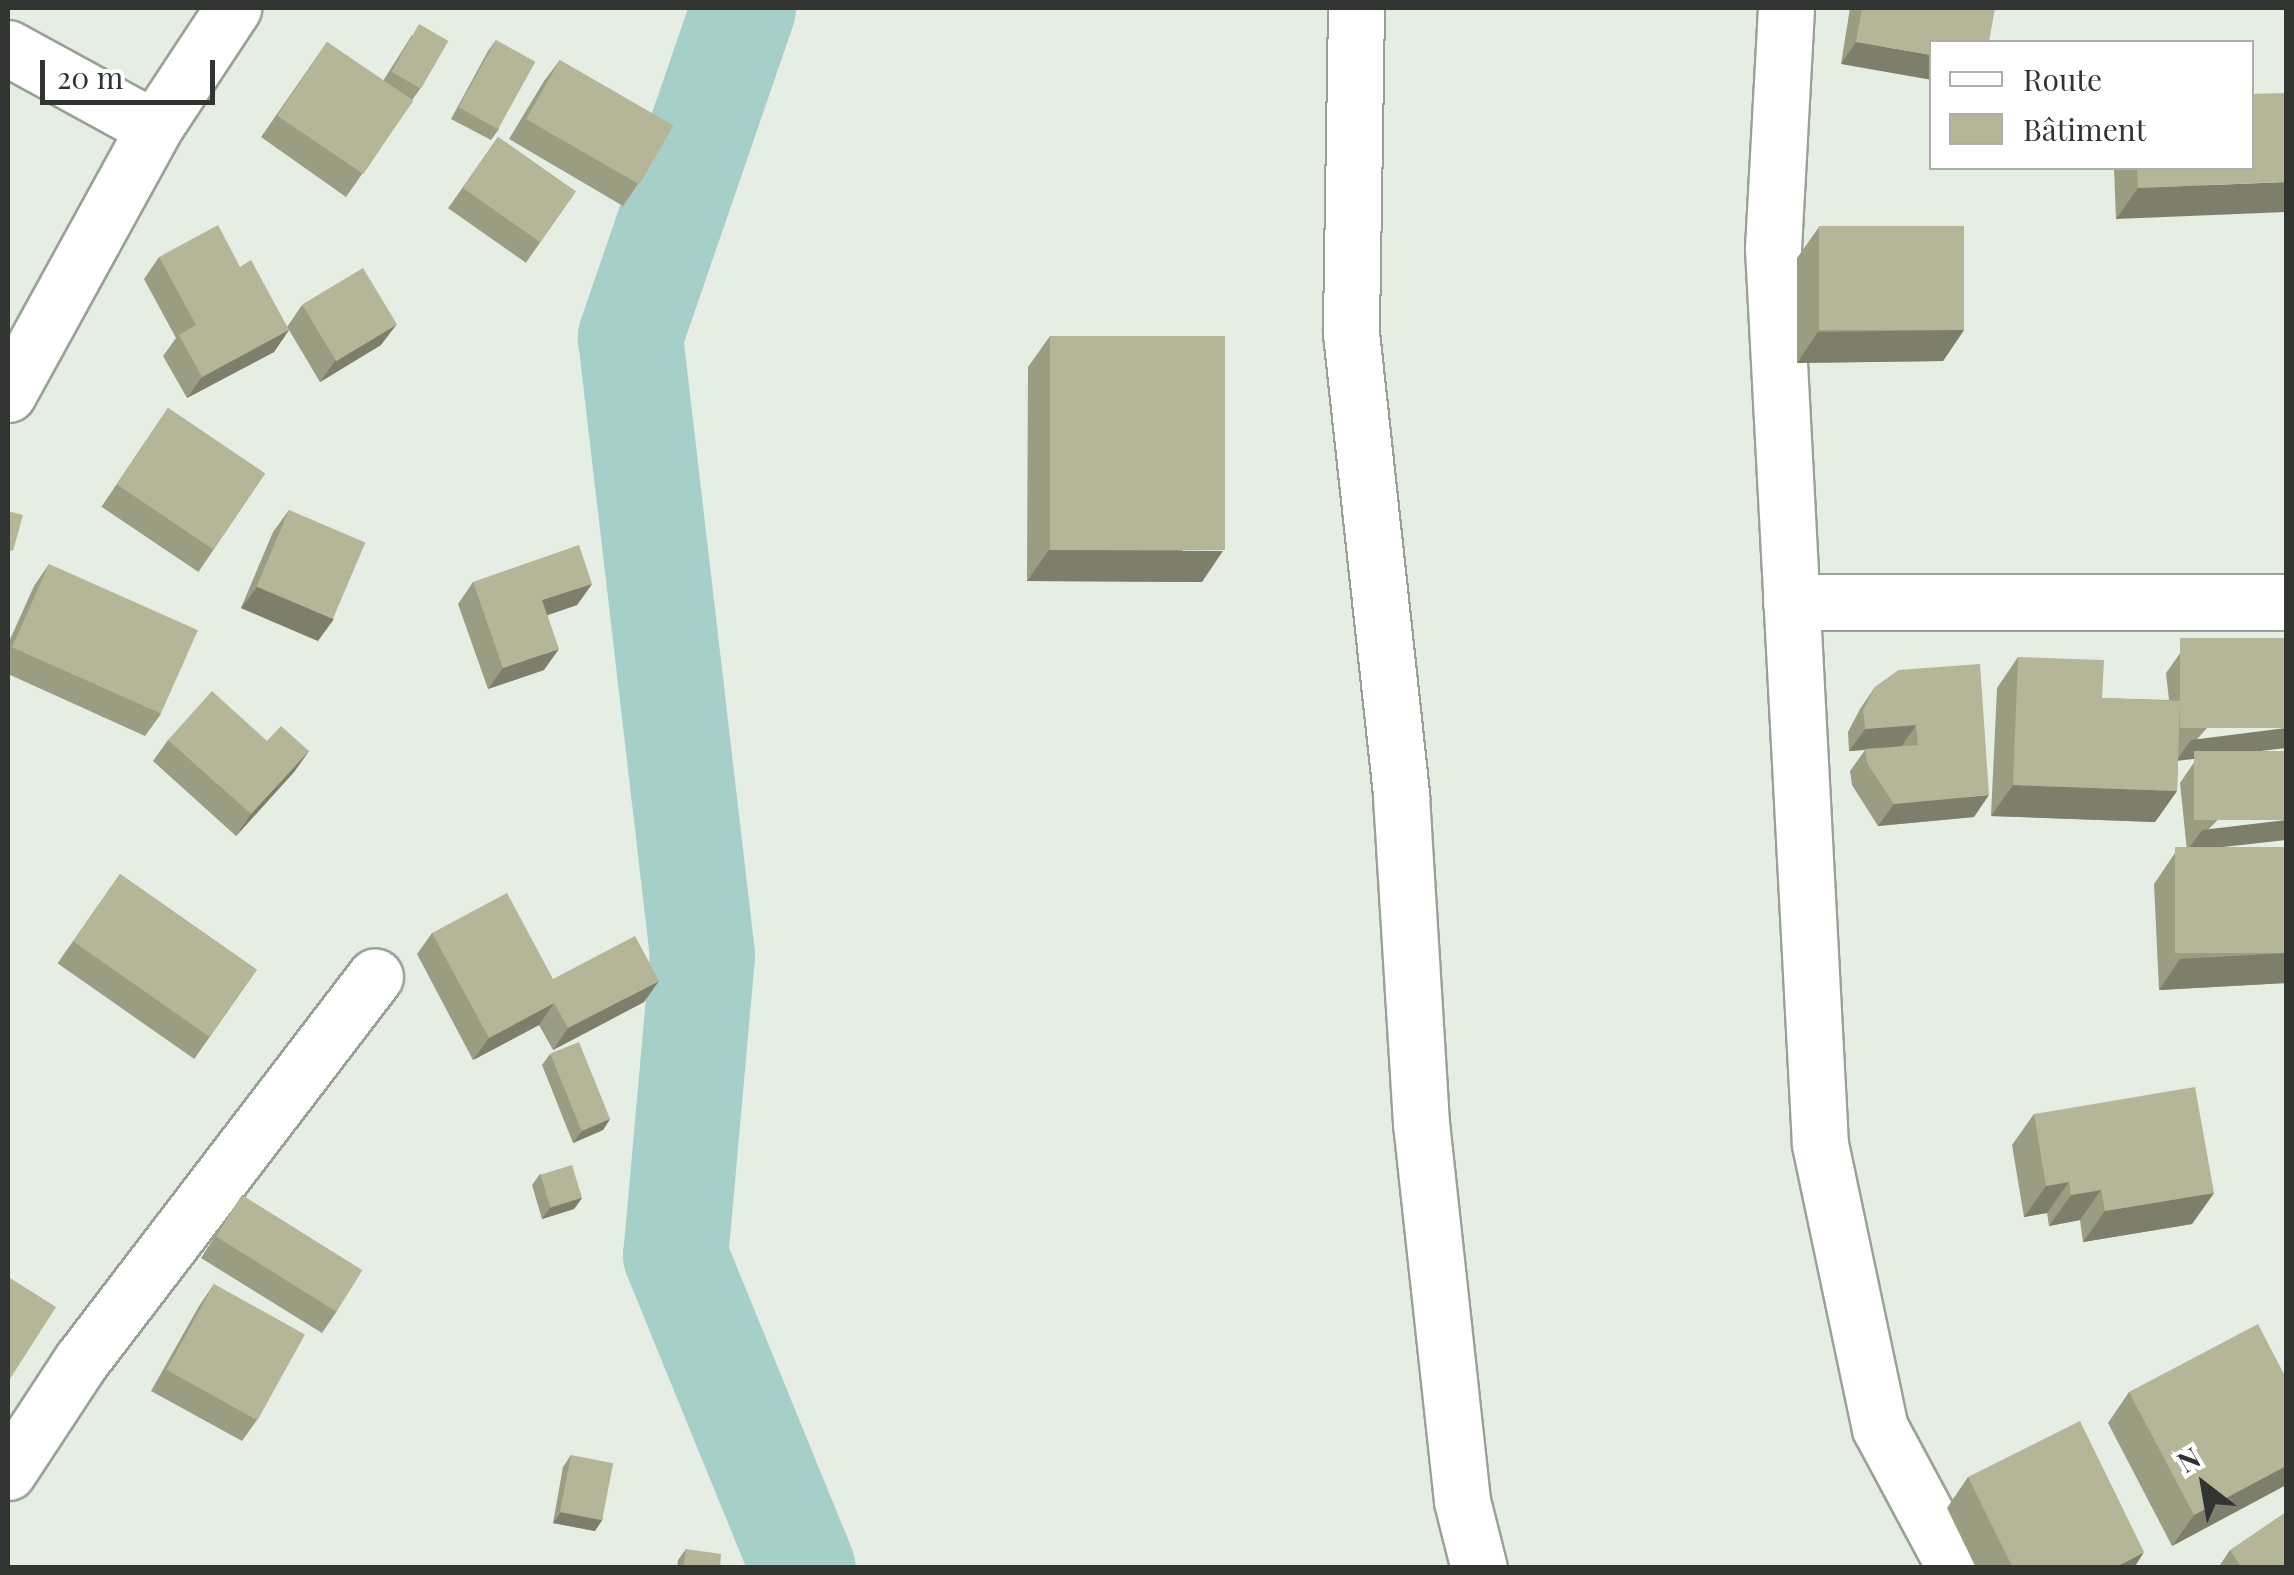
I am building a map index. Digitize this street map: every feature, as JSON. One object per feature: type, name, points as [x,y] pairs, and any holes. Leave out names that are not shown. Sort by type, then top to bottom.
[{"type":"street","points":[[8,394],[154,128],[233,8]]},
{"type":"street","points":[[1356,8],[1352,334],[1401,796],[1421,1123],[1462,1501],[1479,1568]]},
{"type":"street","points":[[1786,8],[1773,248],[1820,1144],[1880,1428],[1955,1568]]},
{"type":"street","points":[[8,48],[154,128]]},
{"type":"street","points":[[1791,602],[2286,602]]},
{"type":"street","points":[[8,1472],[81,1361],[375,976]]},
{"type":"building","points":[[1862,8],[1995,8],[1989,40],[1929,40],[1929,54],[1856,42]]},
{"type":"building","points":[[419,24],[448,41],[421,89],[392,72]]},
{"type":"building","points":[[496,40],[535,62],[498,129],[459,107]]},
{"type":"building","points":[[327,42],[413,100],[363,174],[277,116]]},
{"type":"building","points":[[560,60],[673,126],[639,184],[526,119]]},
{"type":"building","points":[[2286,93],[2286,182],[2138,188],[2137,170],[2254,170],[2254,94]]},
{"type":"building","points":[[498,137],[576,191],[540,242],[462,188]]},
{"type":"building","points":[[218,225],[240,267],[251,260],[289,330],[202,377],[179,335],[196,325],[159,257]]},
{"type":"building","points":[[1819,226],[1964,226],[1964,330],[1819,330]]},
{"type":"building","points":[[363,268],[397,325],[336,361],[302,305]]},
{"type":"building","points":[[1050,336],[1225,336],[1225,550],[1050,550]]},
{"type":"building","points":[[168,408],[265,473],[214,550],[117,484]]},
{"type":"building","points":[[289,510],[365,542],[333,619],[257,586]]},
{"type":"building","points":[[8,511],[23,515],[13,551],[8,550]]},
{"type":"building","points":[[579,545],[592,584],[542,600],[559,649],[503,668],[473,582]]},
{"type":"building","points":[[49,564],[198,630],[161,713],[12,647]]},
{"type":"building","points":[[2180,638],[2286,638],[2286,728],[2180,728]]},
{"type":"building","points":[[2018,657],[2104,660],[2102,698],[2180,701],[2177,791],[2013,785]]},
{"type":"building","points":[[1980,664],[1989,795],[1894,804],[1867,763],[1865,749],[1918,745],[1916,725],[1865,729],[1863,710],[1875,687],[1899,670]]},
{"type":"building","points":[[212,691],[267,741],[281,726],[309,751],[251,814],[168,740]]},
{"type":"building","points":[[2194,751],[2286,751],[2286,820],[2194,820]]},
{"type":"building","points":[[2175,847],[2286,847],[2286,953],[2175,953]]},
{"type":"building","points":[[120,874],[257,970],[210,1037],[73,941]]},
{"type":"building","points":[[507,893],[553,979],[635,936],[659,981],[568,1028],[554,1003],[489,1038],[432,933]]},
{"type":"building","points":[[579,1042],[610,1119],[581,1131],[550,1054]]},
{"type":"building","points":[[2195,1087],[2214,1193],[2105,1211],[2101,1190],[2071,1195],[2069,1182],[2046,1186],[2034,1114]]},
{"type":"building","points":[[572,1165],[582,1198],[550,1207],[540,1175]]},
{"type":"building","points":[[242,1195],[362,1270],[336,1312],[216,1237]]},
{"type":"building","points":[[10,1278],[56,1307],[8,1382],[8,1281]]},
{"type":"building","points":[[214,1284],[305,1334],[257,1420],[166,1370]]},
{"type":"building","points":[[2258,1324],[2286,1378],[2286,1466],[2194,1515],[2129,1392]]},
{"type":"building","points":[[2080,1421],[2144,1552],[2114,1568],[2013,1568],[1968,1477]]},
{"type":"building","points":[[571,1455],[613,1463],[602,1520],[560,1512]]},
{"type":"building","points":[[2286,1512],[2286,1568],[2242,1568],[2230,1550]]},
{"type":"building","points":[[686,1549],[721,1554],[720,1568],[683,1568]]},
{"type":"waterway","points":[[743,8],[630,337],[702,955],[675,1255],[803,1568]]}]
